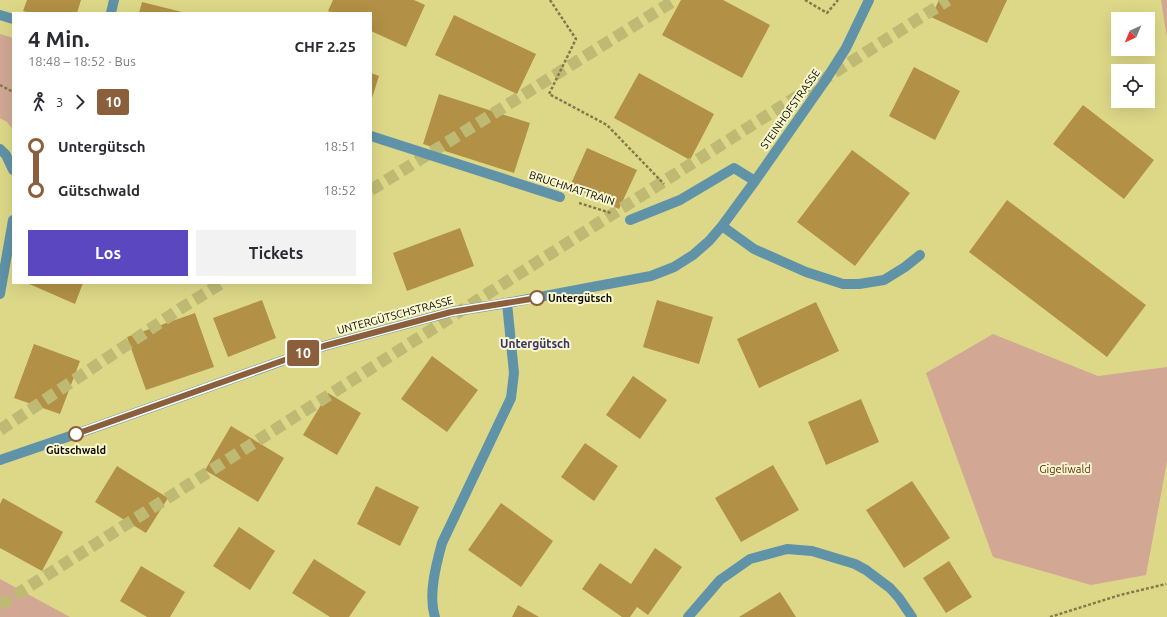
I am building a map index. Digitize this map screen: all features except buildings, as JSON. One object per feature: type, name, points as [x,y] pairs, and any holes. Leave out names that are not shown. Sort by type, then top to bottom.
[{"type":"street","points":[[111,12],[114,0]]},
{"type":"street","name":"STEINHOFSTRASSE","points":[[507,303],[651,276],[674,267],[693,255],[709,241],[722,226],[825,81],[846,48],[869,0]]},
{"type":"street","points":[[0,15],[12,20]]},
{"type":"street","name":"BRUCHMATTRAIN","points":[[372,136],[560,197]]},
{"type":"street","points":[[0,149],[6,155],[12,168]]},
{"type":"street","points":[[630,220],[680,200],[734,168],[756,180]]},
{"type":"street","points":[[0,294],[12,226]]},
{"type":"street","points":[[722,226],[754,249],[806,272],[843,284],[859,284],[884,280],[905,267],[920,254]]},
{"type":"street","points":[[435,617],[433,612],[433,586],[442,543],[511,398],[514,374],[507,303]]},
{"type":"street","name":"UNTERGÜTSCHSTRASSE","points":[[0,460],[324,346],[451,312],[507,303]]},
{"type":"street","points":[[688,617],[720,580],[750,559],[787,549],[812,551],[861,567],[890,588],[912,617]]},
{"type":"path","points":[[550,0],[576,39],[549,94],[607,125],[680,200]]},
{"type":"path","points":[[805,0],[827,13],[838,0]]},
{"type":"path","points":[[0,85],[12,91]]},
{"type":"path","name":"BRUCHMATTRAIN","points":[[560,197],[630,220]]},
{"type":"path","points":[[1050,617],[1120,594],[1166,584]]},
{"type":"green space","points":[[1161,0],[1167,0],[1167,38]]},
{"type":"green space","points":[[0,34],[12,38],[12,129],[7,122],[0,118]]},
{"type":"green space","name":"Gigeliwald","points":[[993,334],[1098,376],[1167,367],[1167,462],[1146,575],[1091,585],[993,557],[926,373]]},
{"type":"green space","points":[[0,579],[70,617],[0,617]]},
{"type":"tunnel","points":[[372,189],[675,0]]},
{"type":"tunnel","points":[[0,605],[948,0]]},
{"type":"tunnel","points":[[0,430],[183,307],[220,284]]},
{"type":"bus line","name":"10","points":[[76,434],[324,346],[451,312],[537,298]]},
{"type":"place","name":"Untergütsch","points":[[537,298]]},
{"type":"place","name":"Gütschwald","points":[[76,434]]},
{"type":"district","name":"Untergütsch","points":[[535,344]]}]
